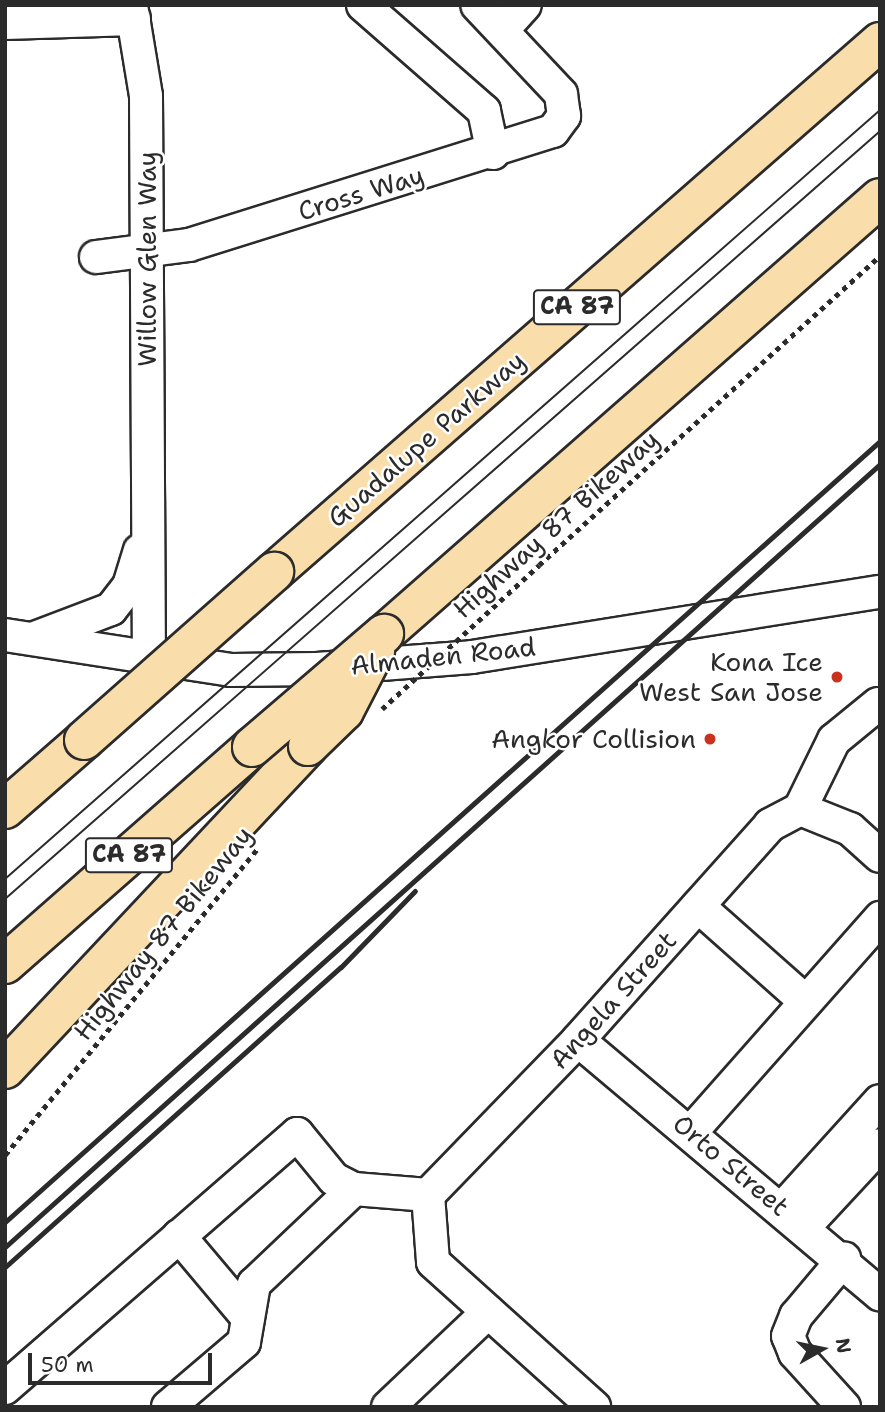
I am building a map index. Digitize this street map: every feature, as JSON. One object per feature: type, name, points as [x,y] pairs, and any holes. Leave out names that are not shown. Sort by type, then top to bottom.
[{"type":"highway","name":"Guadalupe Parkway","points":[[5,809],[880,42]]},
{"type":"highway","name":"CA 87","points":[[5,964],[880,198]]},
{"type":"highway","points":[[5,1069],[344,711],[384,634]]},
{"type":"street","points":[[363,5],[484,111],[493,153]]},
{"type":"street","points":[[477,5],[504,28],[525,5]]},
{"type":"street","points":[[5,23],[132,12]]},
{"type":"street","name":"Willow Glen Way","points":[[132,12],[146,96],[149,253],[149,660]]},
{"type":"street","name":"Cross Way","points":[[96,257],[149,253],[493,153],[553,131],[564,116],[561,94],[548,74],[504,28]]},
{"type":"street","name":"Willow Glen Way","points":[[18,637],[111,609],[136,566],[147,515]]},
{"type":"street","name":"Almaden Road","points":[[18,637],[149,660],[231,670],[402,665],[880,593]]},
{"type":"street","points":[[878,704],[834,740],[800,809],[850,829],[880,856]]},
{"type":"street","name":"Angela Street","points":[[428,1195],[578,1040],[770,825],[800,809]]},
{"type":"street","points":[[698,906],[806,1002]]},
{"type":"street","points":[[691,1132],[880,918]]},
{"type":"street","name":"Orto Street","points":[[578,1040],[844,1259],[880,1294]]},
{"type":"street","points":[[794,1217],[880,1101]]},
{"type":"street","points":[[5,1388],[297,1134],[334,1179],[354,1189],[428,1195],[433,1262],[594,1407]]},
{"type":"street","points":[[794,1217],[880,1145]]},
{"type":"street","points":[[168,1407],[244,1342],[254,1284],[354,1189]]},
{"type":"street","points":[[179,1236],[248,1318]]},
{"type":"street","points":[[844,1259],[796,1315],[788,1336],[794,1353],[844,1407]]},
{"type":"street","points":[[388,1407],[488,1312]]},
{"type":"path","name":"Highway 87 Bikeway","points":[[371,719],[880,257]]},
{"type":"path","name":"Highway 87 Bikeway","points":[[5,1155],[263,842]]},
{"type":"tram line","points":[[5,879],[880,110]]},
{"type":"tram line","points":[[5,899],[880,131]]},
{"type":"railway","points":[[5,1222],[880,441]]},
{"type":"railway","points":[[5,1247],[880,464]]},
{"type":"railway","points":[[5,1267],[341,967],[415,891]]},
{"type":"place","name":"Kona Ice West San Jose","points":[[837,677]]},
{"type":"place","name":"Angkor Collision","points":[[710,739]]}]
